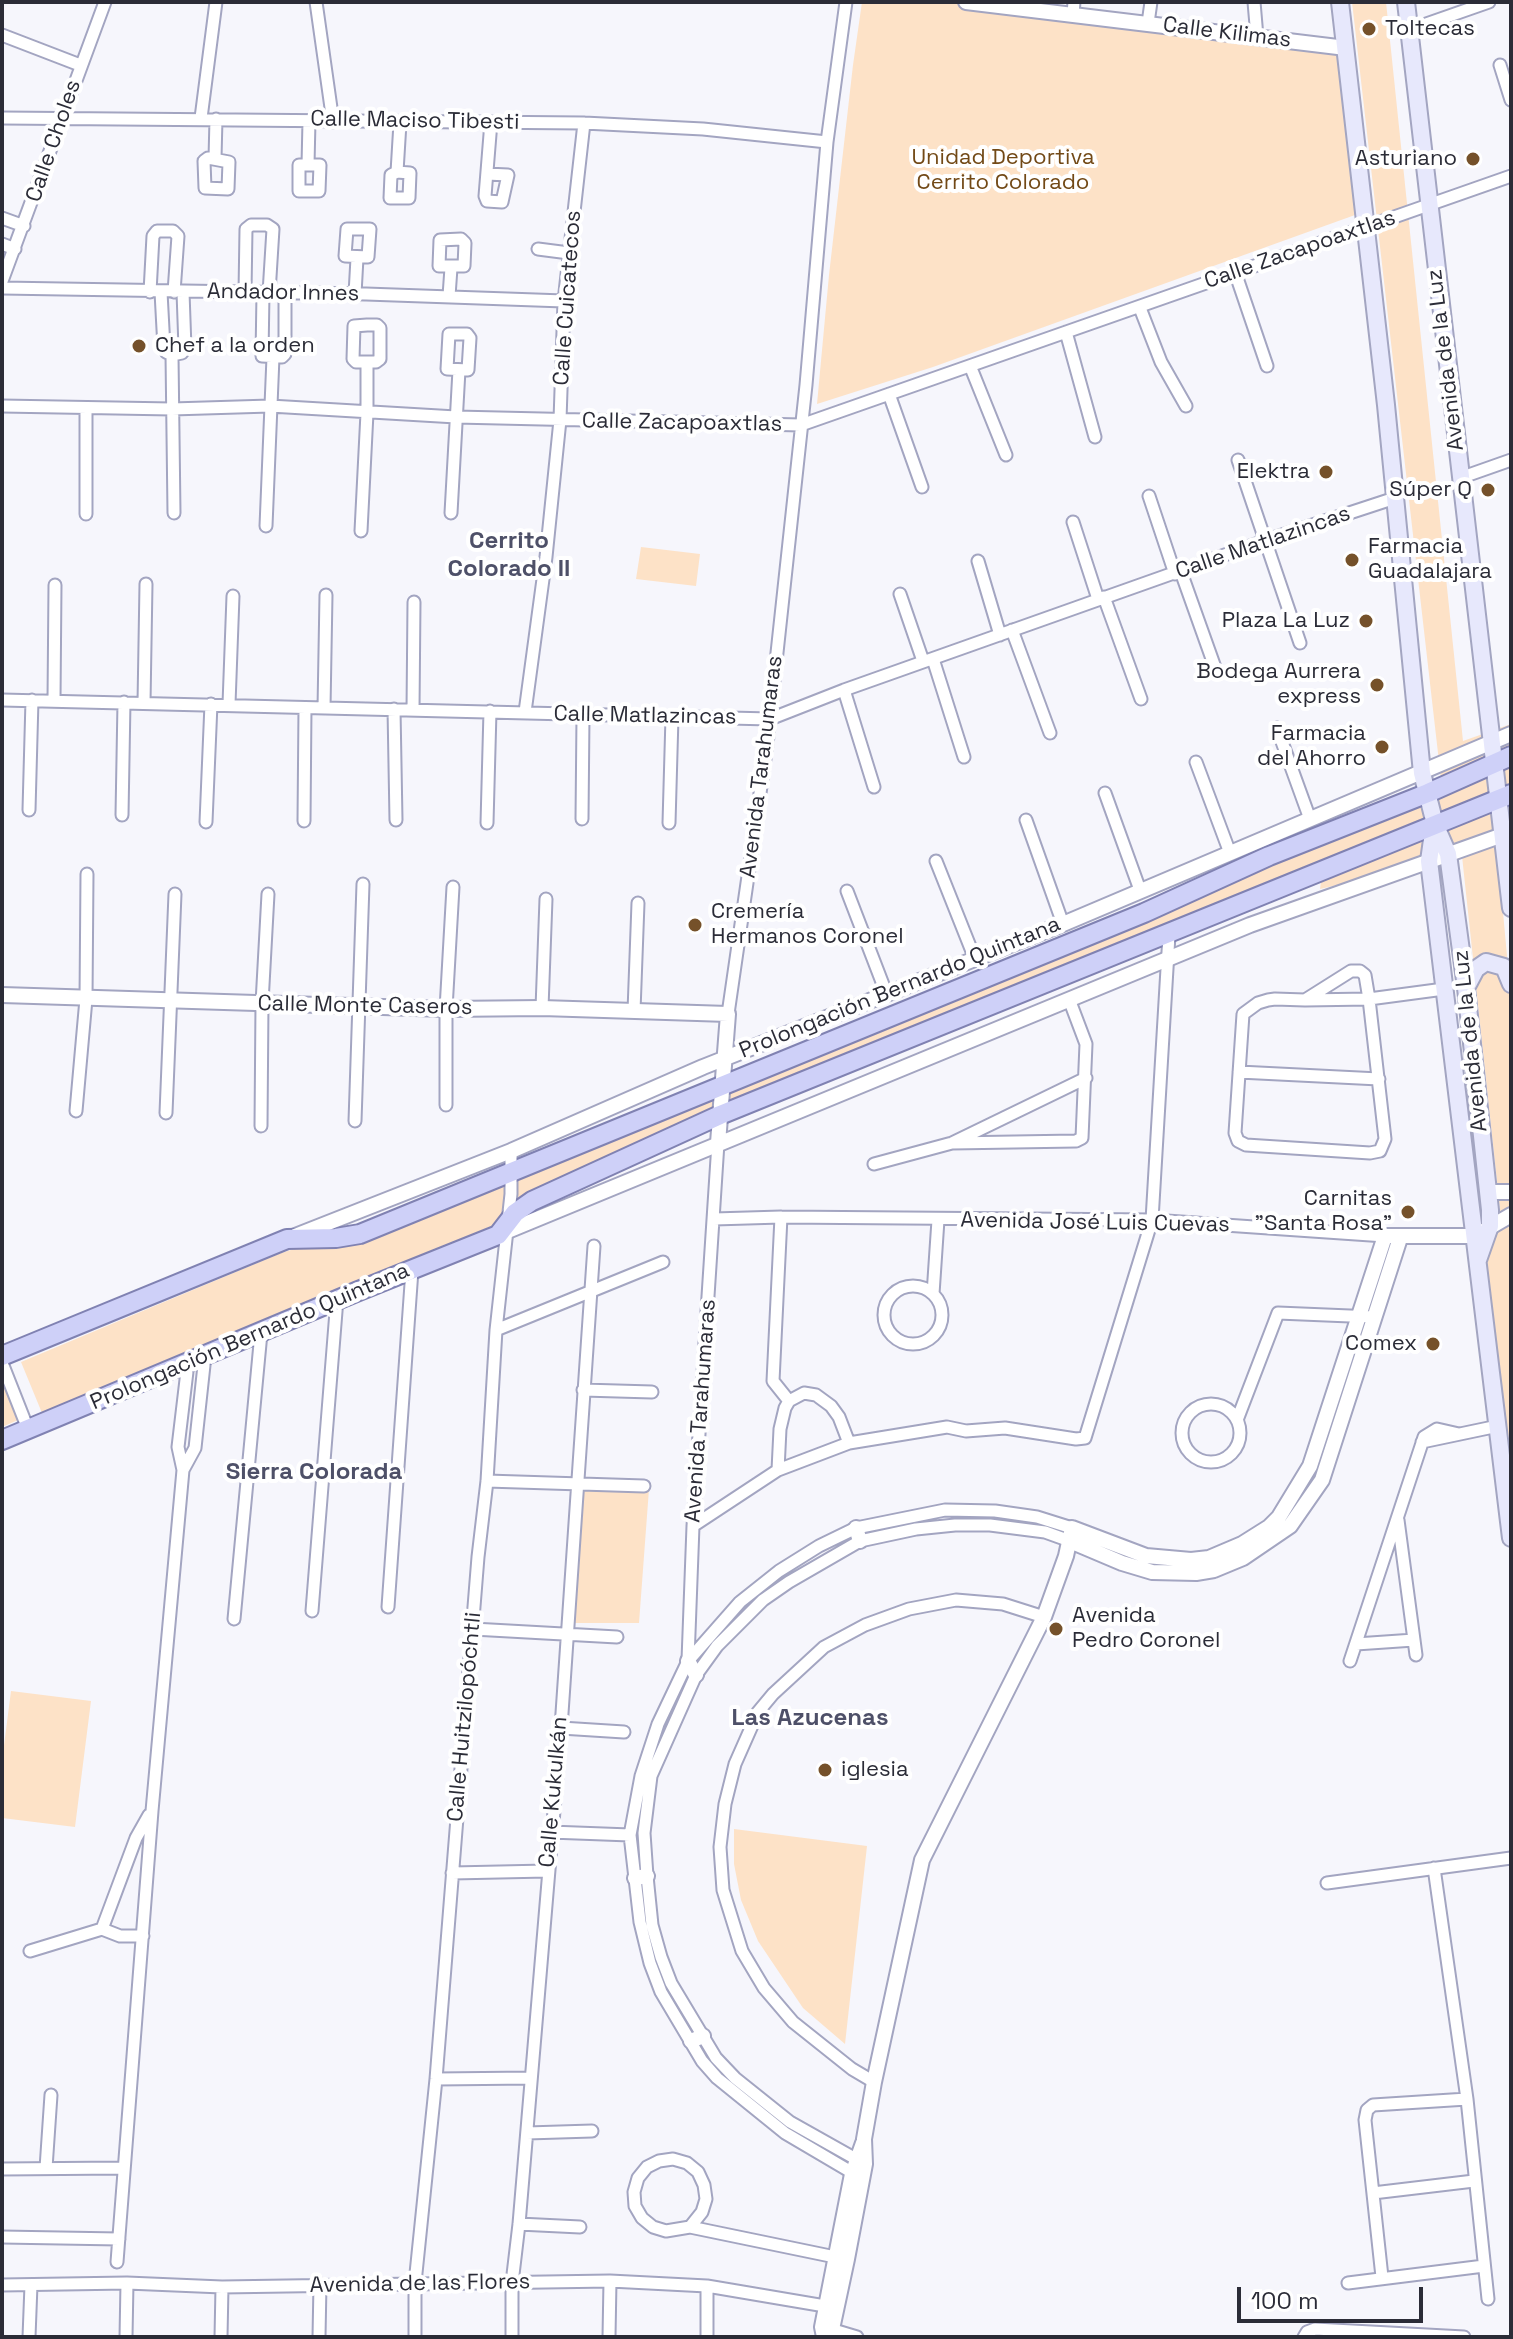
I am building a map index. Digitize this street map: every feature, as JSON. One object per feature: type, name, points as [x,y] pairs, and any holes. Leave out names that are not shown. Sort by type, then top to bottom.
[{"type":"main road","name":"Avenida de la Luz","points":[[1340,2],[1422,773],[1435,824],[1448,854],[1466,988],[1490,1226],[1478,1260]]},
{"type":"main road","name":"Avenida de la Luz","points":[[1406,2],[1490,743],[1493,765],[1504,797],[1511,908]]},
{"type":"main road","name":"Prolongación Bernardo Quintana","points":[[2,1356],[287,1239],[360,1234],[511,1174],[722,1084],[1144,913],[1269,856],[1428,793],[1511,756]]},
{"type":"main road","name":"Prolongación Bernardo Quintana","points":[[2,1440],[504,1229],[532,1201],[720,1115],[1504,797]]},
{"type":"main road","name":"Avenida de la Luz","points":[[1435,824],[1429,861],[1511,1538]]},
{"type":"main road","points":[[1466,988],[1476,969],[1486,962],[1504,967],[1511,984]]},
{"type":"street","name":"Calle Choles","points":[[2,281],[105,2]]},
{"type":"street","points":[[201,118],[216,2]]},
{"type":"street","points":[[316,2],[333,122]]},
{"type":"street","name":"Avenida Tarahumaras","points":[[688,1661],[693,1526],[728,1014],[770,719],[827,142],[846,2]]},
{"type":"street","name":"Calle Kilimas","points":[[966,2],[1073,8],[1148,23],[1346,48]]},
{"type":"street","points":[[1148,23],[1151,2]]},
{"type":"street","points":[[1254,2],[1257,37]]},
{"type":"street","points":[[1409,30],[1489,2]]},
{"type":"street","points":[[2,35],[80,65]]},
{"type":"street","points":[[1500,65],[1511,100]]},
{"type":"street","name":"Calle Maciso Tibesti","points":[[2,118],[584,123],[703,129],[827,142]]},
{"type":"street","points":[[215,158],[216,119]]},
{"type":"street","points":[[308,165],[309,121]]},
{"type":"street","points":[[487,174],[491,122]]},
{"type":"street","points":[[397,172],[400,123]]},
{"type":"street","name":"Calle Cuicatecos","points":[[525,712],[546,557],[560,420],[564,301],[584,123]]},
{"type":"street","name":"Calle Zacapoaxtlas","points":[[2,406],[172,409],[270,406],[456,417],[801,425],[971,368],[1511,176]]},
{"type":"street","points":[[2,218],[24,226]]},
{"type":"street","points":[[245,292],[246,229],[251,225],[267,225],[273,229],[263,357],[282,357],[285,354],[285,293]]},
{"type":"street","points":[[172,355],[182,353],[185,348],[167,292],[153,236],[157,231],[173,231],[178,236],[167,292],[164,348],[172,355],[174,513]]},
{"type":"street","points":[[2,244],[15,249]]},
{"type":"street","points":[[538,249],[569,253]]},
{"type":"street","points":[[355,294],[357,258]]},
{"type":"street","points":[[449,296],[451,268]]},
{"type":"street","points":[[1235,272],[1267,366]]},
{"type":"street","name":"Andador Innes","points":[[2,288],[564,301]]},
{"type":"street","points":[[1140,308],[1161,362],[1186,406]]},
{"type":"street","points":[[1066,332],[1095,437]]},
{"type":"street","points":[[266,526],[273,357]]},
{"type":"street","points":[[361,531],[367,362]]},
{"type":"street","points":[[971,368],[1006,455]]},
{"type":"street","points":[[451,513],[459,370]]},
{"type":"street","points":[[889,394],[922,487]]},
{"type":"street","points":[[86,408],[86,514]]},
{"type":"street","points":[[1238,460],[1300,643]]},
{"type":"street","points":[[1460,478],[1511,460]]},
{"type":"street","points":[[1149,496],[1217,673]]},
{"type":"street","name":"Calle Matlazincas","points":[[2,700],[770,719],[1101,598],[1395,498]]},
{"type":"street","points":[[1073,522],[1141,699]]},
{"type":"street","points":[[978,561],[1050,733]]},
{"type":"street","points":[[144,703],[146,584]]},
{"type":"street","points":[[54,700],[55,585]]},
{"type":"street","points":[[900,594],[964,757]]},
{"type":"street","points":[[324,708],[326,595]]},
{"type":"street","points":[[229,704],[233,596]]},
{"type":"street","points":[[413,710],[414,602]]},
{"type":"street","points":[[844,690],[874,787]]},
{"type":"street","points":[[29,810],[32,700]]},
{"type":"street","points":[[122,815],[124,702]]},
{"type":"street","points":[[206,822],[211,704]]},
{"type":"street","points":[[304,821],[305,708]]},
{"type":"street","points":[[394,709],[396,820]]},
{"type":"street","points":[[487,823],[490,711]]},
{"type":"street","points":[[582,819],[583,716]]},
{"type":"street","points":[[669,823],[672,717]]},
{"type":"street","points":[[1277,728],[1310,819]]},
{"type":"street","name":"Prolongación Bernardo Quintana","points":[[287,1239],[511,1151],[725,1058],[1063,924],[1511,734]]},
{"type":"street","points":[[1196,762],[1230,853]]},
{"type":"street","points":[[1105,793],[1140,890]]},
{"type":"street","points":[[1026,820],[1063,924]]},
{"type":"street","name":"Prolongación Bernardo Quintana","points":[[504,1229],[1250,925],[1507,834]]},
{"type":"street","points":[[936,861],[975,959]]},
{"type":"street","points":[[76,1111],[86,999],[87,874]]},
{"type":"street","points":[[355,1121],[363,884]]},
{"type":"street","points":[[446,1105],[446,1009],[453,887]]},
{"type":"street","points":[[847,891],[887,995]]},
{"type":"street","points":[[166,1113],[175,894]]},
{"type":"street","points":[[261,1126],[262,1003],[268,894]]},
{"type":"street","points":[[542,1008],[546,899]]},
{"type":"street","points":[[634,1011],[638,903]]},
{"type":"street","points":[[693,1526],[778,1470],[849,1443],[947,1427],[966,1431],[1005,1428],[1085,1438],[1152,1220],[1169,935]]},
{"type":"street","points":[[1305,1000],[1351,971],[1360,971],[1365,975],[1369,999],[1379,1079],[1385,1139],[1380,1151],[1370,1153],[1242,1144],[1235,1133],[1243,1014],[1268,1000],[1305,1000],[1369,999],[1444,989]]},
{"type":"street","name":"Calle Monte Caseros","points":[[2,995],[728,1014]]},
{"type":"street","points":[[952,1143],[1079,1140],[1084,1130],[1086,1044],[1069,999]]},
{"type":"street","points":[[1239,1072],[1379,1079]]},
{"type":"street","points":[[874,1164],[952,1143],[1086,1078]]},
{"type":"street","name":"Calle Huitzilopóchtli","points":[[415,2337],[415,2283],[436,2079],[487,1481],[511,1151]]},
{"type":"street","points":[[1488,1192],[1511,1192]]},
{"type":"street","points":[[1475,1236],[1511,1215]]},
{"type":"street","points":[[781,1217],[773,1381],[789,1401]]},
{"type":"street","name":"Avenida José Luis Cuevas","points":[[714,1219],[1152,1220],[1393,1237],[1475,1236]]},
{"type":"street","points":[[933,1294],[916,1286],[897,1290],[890,1297],[883,1315],[889,1333],[896,1340],[914,1345],[932,1338],[942,1321],[939,1302],[933,1294],[938,1220]]},
{"type":"street","points":[[641,1877],[630,1835],[641,1776],[658,1724],[688,1661],[740,1602],[779,1571],[819,1546],[945,1510],[1023,1515],[1071,1535],[1152,1558],[1212,1564],[1242,1544],[1272,1532],[1310,1466],[1367,1316],[1393,1237]]},
{"type":"street","name":"Calle Kukulkán","points":[[512,2337],[512,2283],[561,1728],[594,1246]]},
{"type":"street","points":[[496,1330],[663,1262]]},
{"type":"street","points":[[388,1607],[412,1270]]},
{"type":"street","points":[[312,1611],[337,1299]]},
{"type":"street","points":[[1237,1420],[1224,1407],[1206,1404],[1197,1407],[1185,1420],[1182,1429],[1185,1447],[1204,1462],[1216,1463],[1227,1458],[1238,1443],[1240,1431],[1237,1420],[1278,1313],[1367,1316]]},
{"type":"street","points":[[234,1619],[261,1333]]},
{"type":"street","points":[[117,2262],[122,2168],[183,1470],[178,1447],[196,1359]]},
{"type":"street","points":[[183,1470],[195,1448],[196,1359]]},
{"type":"street","points":[[2,1363],[28,1429]]},
{"type":"street","points":[[583,1390],[652,1392]]},
{"type":"street","points":[[778,1470],[780,1429],[789,1401],[804,1393],[826,1401],[839,1417],[849,1443]]},
{"type":"street","points":[[1350,1661],[1422,1442],[1498,1426]]},
{"type":"street","points":[[487,1481],[644,1486]]},
{"type":"street","points":[[1398,1517],[1416,1655]]},
{"type":"street","points":[[858,1534],[763,1600],[717,1646],[696,1675],[651,1776],[644,1833],[640,1922],[661,1992],[697,2038],[766,2104],[858,2169]]},
{"type":"street","points":[[857,2337],[826,2333],[915,1884],[925,1851],[1044,1617],[1071,1535]]},
{"type":"street","points":[[874,2082],[852,2069],[793,2022],[764,1988],[742,1951],[723,1890],[720,1847],[725,1804],[735,1764],[758,1712],[773,1694],[824,1647],[865,1625],[909,1609],[956,1600],[1003,1604],[1044,1617]]},
{"type":"street","points":[[473,1629],[617,1637]]},
{"type":"street","points":[[1356,1644],[1414,1640]]},
{"type":"street","points":[[688,1661],[696,1675]]},
{"type":"street","points":[[561,1728],[624,1732]]},
{"type":"street","points":[[102,1929],[136,1838],[152,1811]]},
{"type":"street","points":[[550,1832],[630,1835]]},
{"type":"street","points":[[1327,1883],[1511,1858]]},
{"type":"street","points":[[1434,1868],[1467,2099],[1488,2299]]},
{"type":"street","points":[[452,1873],[547,1871]]},
{"type":"street","points":[[30,1951],[102,1929],[120,1936],[143,1936]]},
{"type":"street","points":[[436,2079],[531,2078]]},
{"type":"street","points":[[46,2168],[51,2095]]},
{"type":"street","points":[[1382,2277],[1365,2120],[1369,2107],[1467,2099]]},
{"type":"street","points":[[527,2133],[592,2131]]},
{"type":"street","points":[[690,2227],[702,2212],[706,2199],[698,2172],[687,2163],[673,2159],[647,2167],[638,2178],[634,2192],[635,2206],[642,2218],[653,2227],[666,2231],[690,2227],[841,2258]]},
{"type":"street","points":[[2,2169],[122,2168]]},
{"type":"street","points":[[1373,2193],[1474,2181]]},
{"type":"street","points":[[519,2224],[580,2227]]},
{"type":"street","points":[[2,2237],[119,2239]]},
{"type":"street","points":[[1348,2283],[1484,2266]]},
{"type":"street","points":[[609,2337],[610,2281]]},
{"type":"street","name":"Avenida de las Flores","points":[[2,2285],[127,2283],[222,2287],[610,2281],[707,2286],[832,2307]]},
{"type":"street","points":[[126,2337],[127,2283]]},
{"type":"street","points":[[319,2337],[320,2284]]},
{"type":"street","points":[[29,2337],[31,2285]]},
{"type":"street","points":[[707,2286],[707,2337]]},
{"type":"street","points":[[221,2337],[222,2287]]},
{"type":"street","points":[[1304,2337],[1315,2329],[1385,2336],[1464,2337]]},
{"type":"green space","name":"Unidad Deportiva Cerrito Colorado","points":[[862,2],[948,2],[1337,49],[1355,215],[933,367],[817,404],[829,275]]},
{"type":"green space","points":[[1352,2],[1386,2],[1463,741],[1511,724],[1511,838],[1497,846],[1511,1000],[1511,1494],[1486,1262],[1501,1219],[1462,856],[1320,889],[1322,875],[1255,894],[995,994],[496,1226],[42,1413],[21,1362],[281,1253],[301,1247],[363,1242],[375,1238],[1442,788]]},
{"type":"green space","points":[[641,547],[700,554],[696,586],[636,579]]},
{"type":"green space","points":[[2,1381],[18,1420],[2,1427]]},
{"type":"green space","points":[[582,1488],[649,1489],[639,1623],[572,1623]]},
{"type":"green space","points":[[11,1691],[91,1701],[75,1827],[2,1818],[2,1761]]},
{"type":"green space","points":[[734,1829],[867,1846],[845,2044],[803,2008],[758,1941],[741,1900],[734,1864]]},
{"type":"place","name":"Toltecas","points":[[1369,29]]},
{"type":"place","name":"Asturiano","points":[[1473,159]]},
{"type":"place","name":"Chef a la orden","points":[[139,346]]},
{"type":"place","name":"Elektra","points":[[1326,472]]},
{"type":"place","name":"Súper Q","points":[[1488,490]]},
{"type":"place","name":"Farmacia Guadalajara","points":[[1352,560]]},
{"type":"place","name":"Plaza La Luz","points":[[1366,621]]},
{"type":"place","name":"Bodega Aurrera express","points":[[1377,685]]},
{"type":"place","name":"Farmacia del Ahorro","points":[[1382,747]]},
{"type":"place","name":"Cremería Hermanos Coronel","points":[[695,925]]},
{"type":"place","name":"Carnitas \"Santa Rosa\"","points":[[1408,1212]]},
{"type":"place","name":"Comex","points":[[1433,1344]]},
{"type":"place","name":"Avenida Pedro Coronel","points":[[1056,1629]]},
{"type":"place","name":"iglesia","points":[[825,1770]]},
{"type":"district","name":"Cerrito Colorado II","points":[[509,555]]},
{"type":"district","name":"Sierra Colorada","points":[[314,1472]]},
{"type":"district","name":"Las Azucenas","points":[[810,1718]]}]
